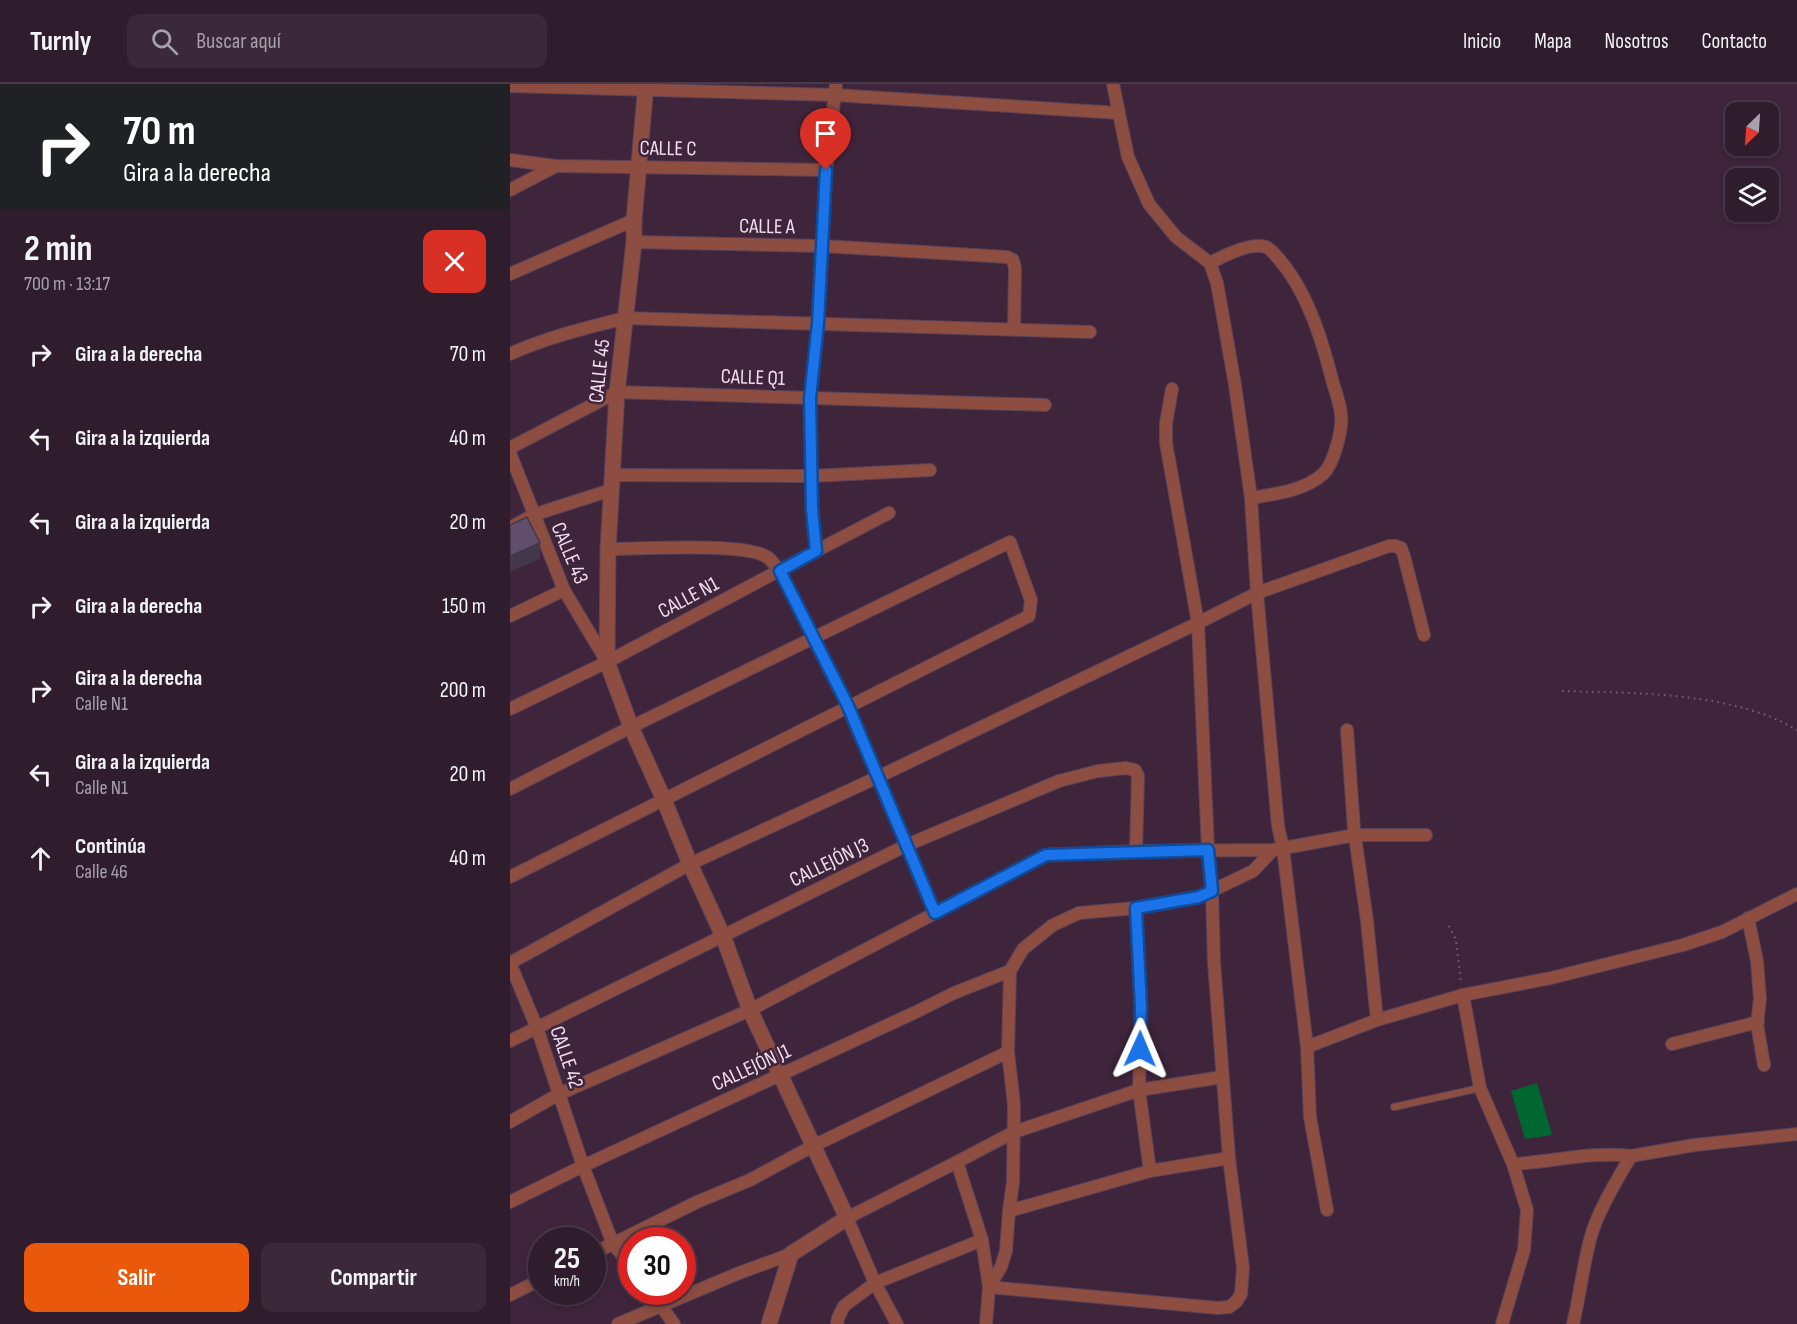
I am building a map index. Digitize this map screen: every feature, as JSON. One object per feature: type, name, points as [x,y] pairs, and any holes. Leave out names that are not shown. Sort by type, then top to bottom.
[{"type":"street","points":[[1113,84],[1128,157],[1149,204],[1176,237],[1209,262],[1216,283],[1231,363],[1251,498],[1278,849],[1307,1047],[1310,1116],[1327,1210]]},
{"type":"street","points":[[510,86],[836,90],[1119,113]]},
{"type":"street","name":"CALLE 45","points":[[607,662],[608,549],[617,392],[634,242],[638,166],[646,87]]},
{"type":"street","points":[[816,551],[812,509],[810,398],[818,323],[826,170],[836,90]]},
{"type":"street","name":"CALLE C","points":[[510,160],[556,166],[826,170]]},
{"type":"street","points":[[510,190],[556,166]]},
{"type":"street","points":[[510,274],[634,220]]},
{"type":"street","name":"CALLE A","points":[[634,242],[823,246],[1007,257],[1013,260],[1015,268],[1014,329]]},
{"type":"street","points":[[1209,262],[1246,248],[1264,246],[1269,248],[1291,274],[1310,313],[1342,416],[1332,462],[1323,474],[1310,483],[1292,490],[1251,498]]},
{"type":"street","points":[[510,354],[567,333],[626,318],[1090,332]]},
{"type":"street","points":[[989,1287],[1218,1308],[1229,1307],[1241,1294],[1243,1268],[1229,1158],[1214,962],[1198,623],[1166,443],[1166,423],[1172,389]]},
{"type":"street","name":"CALLE Q1","points":[[510,450],[617,392],[1045,405]]},
{"type":"street","name":"CALLE 43","points":[[510,450],[533,516],[564,590],[607,662]]},
{"type":"street","points":[[510,528],[612,483],[930,470]]},
{"type":"street","name":"CALLE N1","points":[[510,709],[607,662],[889,513]]},
{"type":"street","points":[[510,789],[813,637],[1010,542],[1031,600],[1029,616],[510,876]]},
{"type":"street","points":[[510,963],[690,864],[878,777],[1257,593],[1389,546],[1395,546],[1401,548],[1404,556],[1424,635]]},
{"type":"street","points":[[608,549],[749,550],[768,557],[780,571],[848,706],[935,913]]},
{"type":"street","points":[[510,616],[564,590]]},
{"type":"street","points":[[607,662],[631,727],[723,936],[750,1010],[875,1282],[897,1324]]},
{"type":"street","points":[[1347,730],[1355,836],[1367,921],[1377,1020]]},
{"type":"street","name":"CALLEJÓN J3","points":[[510,1041],[907,845],[1059,781],[1098,771],[1126,768],[1135,770],[1138,776],[1136,851]]},
{"type":"street","points":[[510,1122],[559,1094],[750,1010],[1046,855],[1278,849],[1355,836],[1426,835]]},
{"type":"street","points":[[989,1287],[1001,1267],[1006,1251],[1013,1182],[1014,1105],[1008,1052],[1010,971],[1023,949],[1053,925],[1079,913],[1136,908],[1199,897],[1254,871],[1278,849]]},
{"type":"street","points":[[1307,1047],[1377,1020],[1463,995],[1551,978],[1683,945],[1722,932],[1797,894]]},
{"type":"street","points":[[1136,908],[1141,1008],[1139,1090],[1150,1171]]},
{"type":"street","points":[[1748,918],[1758,961],[1760,999],[1758,1022],[1764,1065]]},
{"type":"street","name":"CALLE 42","points":[[510,963],[537,1028],[583,1166],[613,1244],[618,1250]]},
{"type":"street","name":"CALLEJÓN J1","points":[[510,1202],[954,993],[1010,971]]},
{"type":"street","points":[[1463,995],[1480,1088],[1513,1164],[1527,1210],[1524,1250],[1502,1324]]},
{"type":"street","points":[[1672,1044],[1758,1022]]},
{"type":"street","points":[[606,1247],[697,1202],[750,1180],[813,1146],[1008,1052]]},
{"type":"street","points":[[696,1291],[790,1254],[847,1218],[1014,1132],[1139,1090],[1222,1077]]},
{"type":"street","points":[[1513,1164],[1540,1163],[1606,1154],[1631,1156],[1695,1145],[1797,1134]]},
{"type":"street","points":[[1573,1324],[1592,1233],[1616,1181],[1631,1156]]},
{"type":"street","points":[[1009,1211],[1150,1171],[1229,1158]]},
{"type":"street","points":[[957,1162],[982,1239],[989,1287],[986,1324]]},
{"type":"street","points":[[837,1324],[844,1306],[875,1282],[982,1239]]},
{"type":"street","points":[[769,1324],[790,1254]]},
{"type":"street","points":[[510,1295],[528,1286]]},
{"type":"street","points":[[618,1324],[662,1305],[674,1324]]},
{"type":"lane","points":[[1394,1107],[1480,1088]]},
{"type":"path","points":[[1562,691],[1641,693],[1709,700],[1764,714],[1797,730]]},
{"type":"path","points":[[1449,926],[1456,940],[1463,995]]},
{"type":"green space","points":[[1537,1083],[1552,1135],[1525,1139],[1511,1091]]},
{"type":"building","points":[[527,517],[540,543],[510,556],[510,525]]},
{"type":"route","points":[[826,170],[818,323],[810,398],[812,509],[816,551],[780,571],[848,706],[935,913],[1046,855],[1208,850],[1212,891],[1199,897],[1136,908],[1141,1008],[1140,1049]]}]
